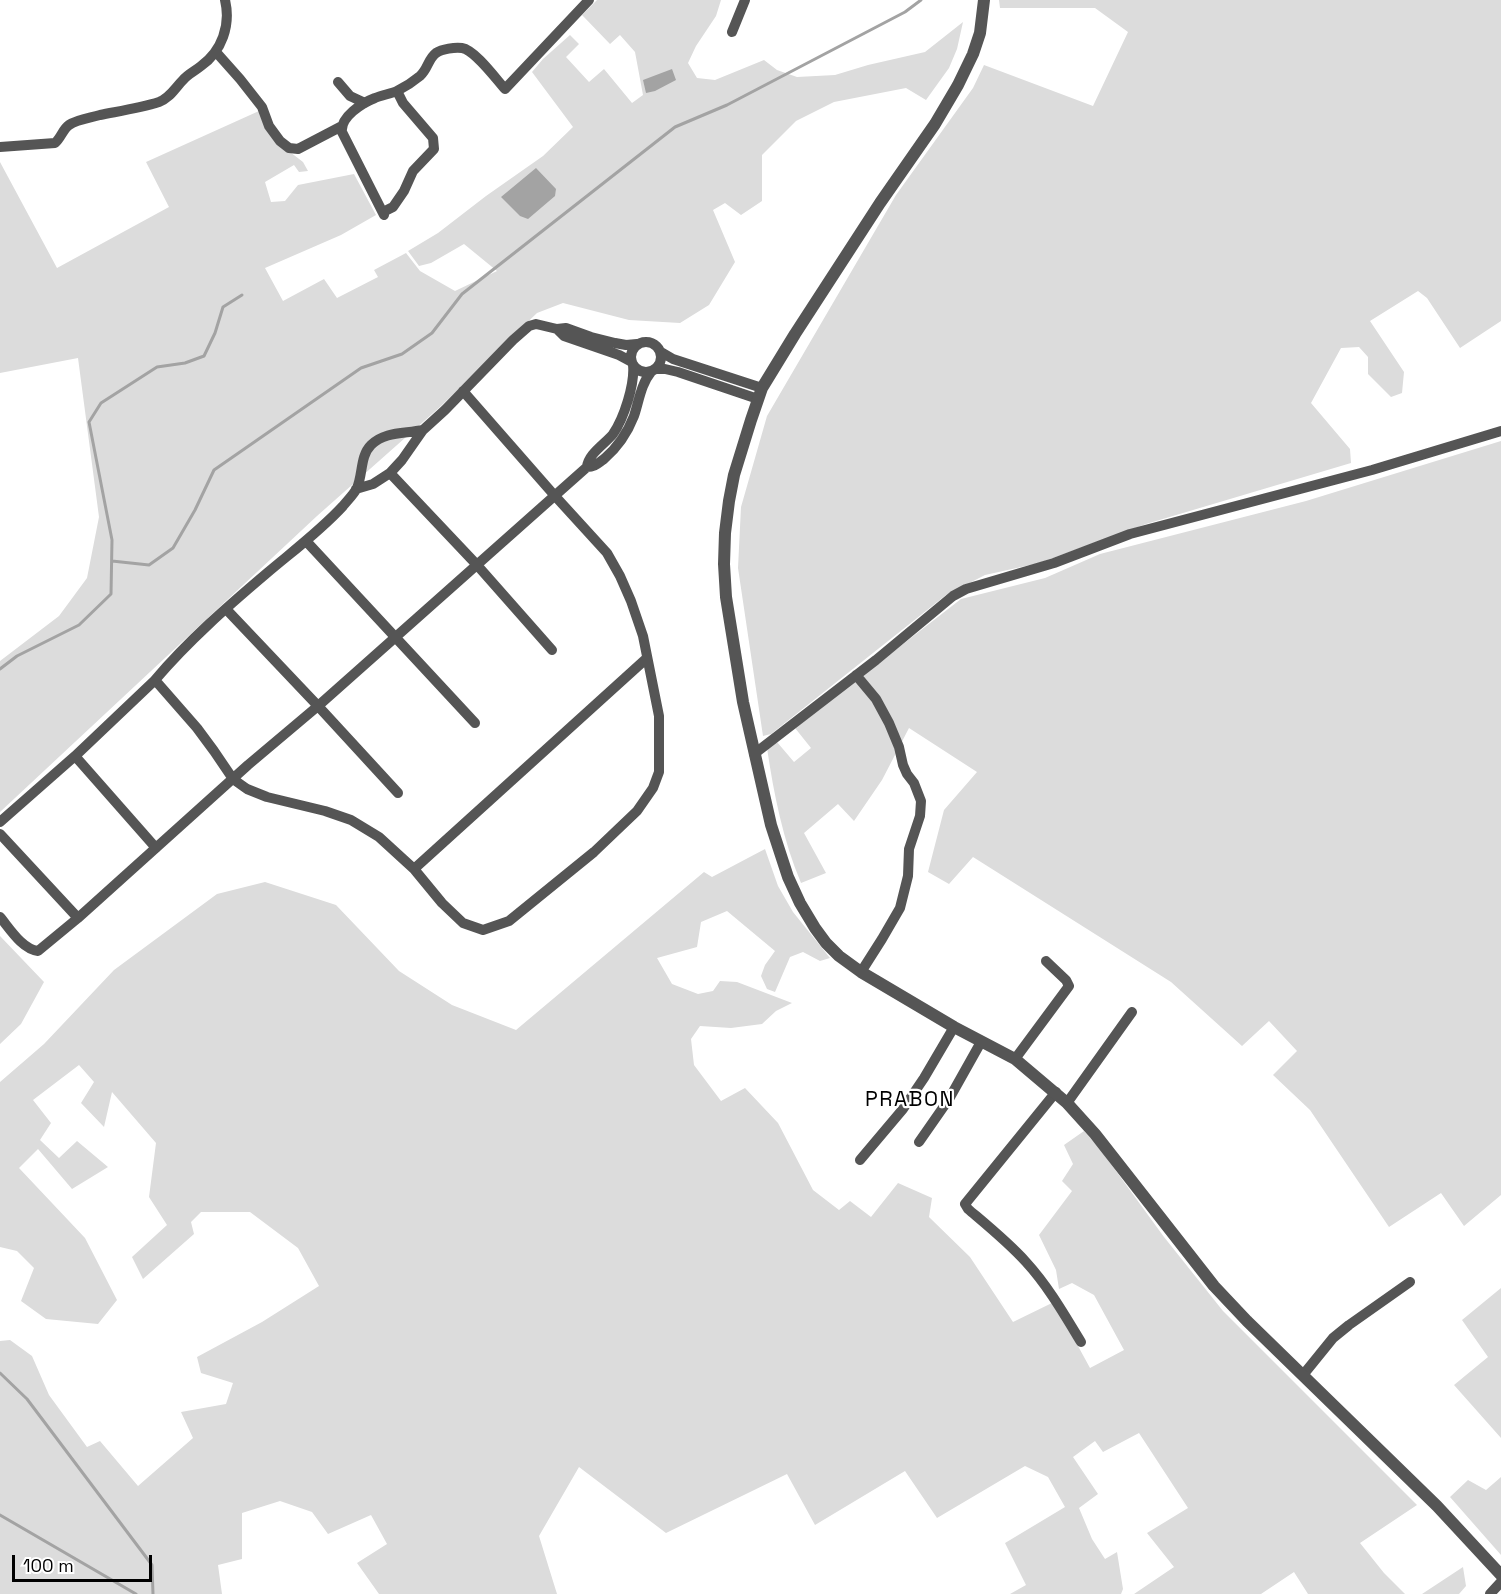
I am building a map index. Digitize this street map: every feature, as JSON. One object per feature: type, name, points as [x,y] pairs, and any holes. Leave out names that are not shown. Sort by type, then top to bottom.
[{"type":"street","points":[[0,147],[55,143],[61,139],[68,126],[85,119],[168,98],[189,74],[203,65],[216,52],[224,35],[225,0]]},
{"type":"street","points":[[397,91],[404,104],[433,138],[434,149],[413,171],[410,181],[393,207],[383,213],[342,132],[344,121],[365,103],[397,91],[420,76],[436,53],[449,49],[462,48],[471,52],[506,89],[589,0]]},
{"type":"street","points":[[732,32],[745,0]]},
{"type":"street","points":[[984,0],[980,33],[958,85],[935,124],[880,203],[795,334],[760,394],[734,475],[729,501],[724,564],[726,597],[754,754],[771,825],[788,877],[815,928],[839,956],[861,972],[954,1027],[1015,1059],[1067,1102],[1095,1134],[1214,1286],[1437,1506],[1501,1575]]},
{"type":"street","points":[[216,52],[240,78],[262,108],[268,126],[289,148],[298,149],[309,145],[342,126]]},
{"type":"street","points":[[338,82],[350,96],[365,103]]},
{"type":"street","points":[[0,917],[25,946],[36,951],[78,918],[587,468],[589,459],[628,415],[644,383],[661,361],[659,347],[651,342],[626,345],[615,343],[566,328],[557,329],[536,324],[530,326],[513,340],[423,430],[390,473],[373,484],[357,489]]},
{"type":"street","points":[[557,329],[564,336],[619,355],[642,372],[665,369],[760,394]]},
{"type":"street","points":[[628,415],[633,380],[632,352],[637,344]]},
{"type":"street","points":[[661,352],[760,394]]},
{"type":"street","points":[[155,680],[197,728],[233,779],[247,789],[267,797],[325,811],[351,820],[379,837],[414,869],[442,903],[463,923],[483,930],[509,921],[594,852],[637,810],[653,788],[659,772],[659,716],[643,636],[632,601],[607,553],[463,391]]},
{"type":"street","points":[[0,822],[75,756],[226,609],[306,541],[344,505],[357,489],[364,458],[370,446],[382,438],[399,432],[423,430]]},
{"type":"street","points":[[754,754],[953,596],[966,589],[1054,563],[1139,531],[1372,470],[1501,431]]},
{"type":"street","points":[[390,473],[477,565],[552,650]]},
{"type":"street","points":[[306,541],[476,723]]},
{"type":"street","points":[[226,609],[398,793]]},
{"type":"street","points":[[414,869],[647,658]]},
{"type":"street","points":[[856,675],[876,699],[889,723],[899,747],[903,765],[921,801],[920,816],[909,849],[908,876],[900,908],[861,972]]},
{"type":"street","points":[[75,756],[156,848]]},
{"type":"street","points":[[0,834],[78,918]]},
{"type":"street","points":[[1015,1059],[1069,986],[1066,980],[1046,961]]},
{"type":"street","points":[[1067,1102],[1132,1012]]},
{"type":"street","points":[[860,1160],[903,1108],[954,1027]]},
{"type":"street","points":[[919,1142],[949,1099],[981,1042]]},
{"type":"street","points":[[1056,1092],[965,1204],[1034,1272],[1055,1299],[1081,1342]]},
{"type":"street","points":[[1302,1375],[1333,1338],[1410,1282]]},
{"type":"street","points":[[1490,1594],[1501,1582]]},
{"type":"shaded area","points":[[597,0],[721,0],[716,16],[696,46],[688,63],[697,78],[715,80],[764,60],[777,70],[797,77],[835,75],[925,52],[963,22],[957,49],[949,68],[926,100],[906,88],[834,102],[796,121],[762,155],[762,201],[741,215],[725,203],[713,210],[735,262],[709,305],[680,323],[629,320],[563,303],[537,313],[441,406],[317,516],[0,812],[0,661],[59,616],[87,578],[99,517],[78,358],[0,373],[0,162],[57,268],[169,207],[146,162],[259,111],[277,142],[303,162],[308,171],[299,172],[294,165],[265,182],[271,202],[285,201],[298,185],[354,174],[376,215],[341,235],[265,268],[283,301],[324,279],[337,298],[378,277],[374,270],[406,253],[420,271],[455,291],[497,271],[464,244],[431,263],[419,266],[408,251],[438,233],[543,156],[573,127],[532,72],[543,59],[570,35],[579,44],[566,57],[589,82],[604,69],[632,103],[643,95],[635,52],[620,35],[610,44],[582,15]]},
{"type":"shaded area","points":[[999,0],[1501,0],[1501,321],[1460,348],[1427,298],[1418,291],[1370,321],[1404,372],[1402,393],[1391,397],[1368,374],[1368,357],[1359,347],[1341,348],[1311,403],[1350,449],[1351,463],[1146,524],[1039,563],[985,575],[946,595],[771,734],[763,736],[738,568],[741,507],[767,416],[896,195],[973,88],[984,65],[1093,106],[1128,32],[1095,8],[1000,8]]},
{"type":"shaded area","points":[[672,69],[676,80],[646,93],[643,80]]},
{"type":"shaded area","points":[[536,168],[556,189],[555,196],[528,219],[520,216],[501,197]]},
{"type":"shaded area","points":[[1501,441],[1501,1195],[1464,1226],[1441,1193],[1389,1227],[1310,1110],[1273,1075],[1297,1051],[1269,1021],[1242,1046],[1171,982],[973,857],[949,884],[928,872],[944,810],[977,772],[909,728],[882,780],[854,821],[838,804],[804,833],[826,873],[801,883],[780,817],[767,748],[777,742],[794,762],[811,748],[795,728],[961,599],[1045,578],[1100,554],[1306,501]]},
{"type":"shaded area","points":[[765,849],[778,886],[793,912],[830,958],[820,961],[803,952],[790,957],[775,992],[767,989],[761,976],[765,965],[775,951],[727,911],[701,922],[697,947],[657,958],[672,984],[698,994],[713,991],[720,981],[737,982],[792,1003],[776,1011],[762,1024],[731,1028],[700,1026],[691,1039],[694,1065],[721,1101],[745,1088],[778,1123],[813,1190],[839,1210],[850,1201],[871,1217],[898,1183],[932,1198],[929,1217],[970,1257],[1013,1322],[1054,1302],[1090,1368],[1124,1350],[1094,1295],[1072,1283],[1059,1289],[1056,1270],[1039,1235],[1072,1191],[1062,1181],[1073,1164],[1064,1145],[1084,1131],[1223,1311],[1417,1505],[1360,1543],[1384,1573],[1405,1594],[1308,1594],[1294,1572],[1261,1594],[1134,1594],[1174,1567],[1147,1533],[1188,1508],[1139,1433],[1103,1452],[1095,1441],[1073,1457],[1098,1494],[1079,1508],[1092,1539],[1105,1559],[1117,1552],[1123,1589],[1121,1594],[1010,1594],[1026,1585],[1005,1543],[1065,1507],[1048,1477],[1025,1466],[937,1518],[905,1471],[815,1525],[787,1474],[666,1533],[579,1467],[539,1536],[557,1594],[379,1594],[357,1563],[387,1544],[371,1515],[328,1534],[312,1512],[280,1501],[242,1513],[242,1559],[218,1565],[222,1594],[0,1594],[0,1341],[10,1340],[32,1356],[49,1395],[87,1447],[100,1441],[138,1486],[193,1438],[181,1412],[226,1404],[233,1383],[201,1373],[197,1357],[262,1322],[319,1286],[298,1248],[250,1212],[201,1212],[191,1222],[194,1234],[143,1279],[132,1257],[167,1225],[149,1197],[156,1143],[112,1092],[104,1127],[81,1103],[94,1082],[79,1065],[33,1100],[51,1123],[40,1140],[59,1158],[77,1141],[108,1167],[72,1189],[38,1149],[19,1168],[85,1238],[117,1300],[98,1324],[46,1319],[21,1301],[34,1268],[17,1251],[0,1247],[0,1082],[44,1044],[114,970],[217,894],[265,882],[336,905],[399,971],[452,1005],[516,1030],[704,872],[712,877]]},
{"type":"shaded area","points":[[0,936],[44,982],[21,1024],[0,1044]]},
{"type":"shaded area","points":[[1501,1288],[1501,1438],[1454,1385],[1488,1357],[1462,1320]]},
{"type":"shaded area","points":[[1501,1477],[1501,1555],[1450,1497],[1468,1480],[1486,1490]]},
{"type":"shaded area","points":[[1463,1567],[1466,1586],[1459,1594],[1422,1594]]},
{"type":"waterway","points":[[112,561],[149,565],[173,548],[214,470],[361,368],[402,354],[432,333],[462,294],[675,127],[727,105],[905,12],[921,0]]},
{"type":"waterway","points":[[0,669],[17,656],[79,625],[111,594],[112,540],[89,422],[101,403],[157,367],[185,363],[204,356],[215,333],[223,307],[242,295]]},
{"type":"waterway","points":[[0,1373],[27,1399],[152,1565],[153,1594]]},
{"type":"waterway","points":[[0,1515],[136,1594]]},
{"type":"district","name":"PRABON","points":[[910,1100]]}]
